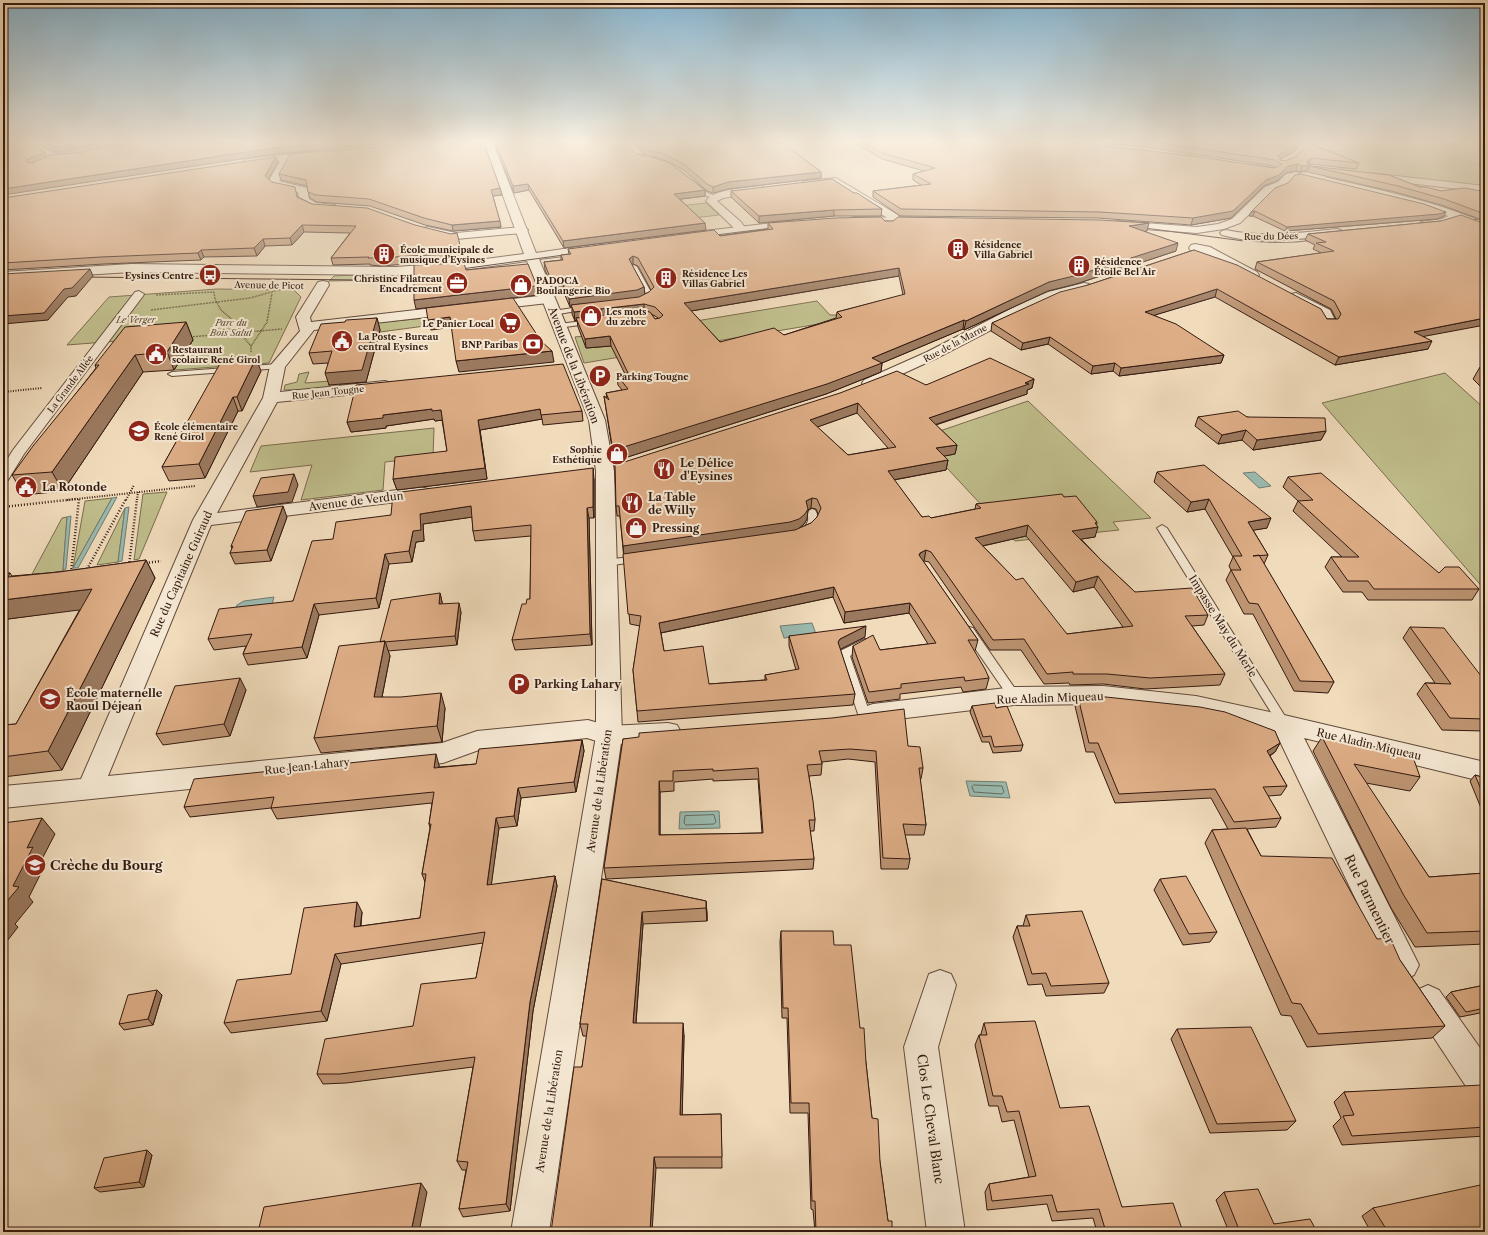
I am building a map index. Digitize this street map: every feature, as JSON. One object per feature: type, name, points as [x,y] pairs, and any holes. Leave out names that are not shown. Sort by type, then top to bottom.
[{"type":"street","points":[[305,201],[309,204],[338,208]]},
{"type":"street","name":"Avenue de la Libération","points":[[511,201],[553,312],[569,366],[597,420],[605,470],[609,736],[530,1232]]},
{"type":"street","points":[[712,201],[737,224],[740,230]]},
{"type":"street","points":[[868,201],[894,217],[891,223]]},
{"type":"street","points":[[1257,201],[1236,221],[1220,227],[1197,230],[1106,226],[1188,247],[1206,250],[1261,279]]},
{"type":"street","points":[[1409,201],[1452,213],[1485,227]]},
{"type":"street","points":[[1415,225],[1446,221],[1454,217],[1452,213]]},
{"type":"street","points":[[1188,247],[1208,237],[1226,233],[1237,227],[1236,221]]},
{"type":"street","points":[[843,223],[936,223]]},
{"type":"street","points":[[807,225],[676,241],[740,230],[807,225]]},
{"type":"street","points":[[415,226],[456,236],[522,230]]},
{"type":"street","name":"Rue du Dées","points":[[1226,233],[1239,237],[1256,239],[1347,232]]},
{"type":"street","points":[[368,283],[608,250]]},
{"type":"street","name":"Avenue de Picot","points":[[3,276],[131,268],[396,271],[533,260]]},
{"type":"street","points":[[3,282],[105,282]]},
{"type":"street","name":"Rue de la Marne","points":[[860,387],[932,355],[1021,309],[1053,295],[1096,283]]},
{"type":"street","name":"Rue du Capitaine Guiraud","points":[[90,788],[203,520],[271,398],[278,366],[307,331],[303,317],[323,285]]},
{"type":"street","name":"La Grande Allée","points":[[3,477],[18,453],[125,312],[139,289]]},
{"type":"street","points":[[1283,290],[1325,313],[1329,322]]},
{"type":"street","points":[[307,327],[553,312]]},
{"type":"street","name":"Rue Jean Tougne","points":[[271,398],[403,384]]},
{"type":"street","name":"Avenue de Verdun","points":[[203,520],[442,491]]},
{"type":"street","name":"Rue Aladin Miqueau","points":[[854,716],[1014,696],[1103,695],[1196,705],[1284,724],[1485,772]]},
{"type":"street","name":"Rue Parmentier","points":[[1284,724],[1401,962],[1485,1085]]},
{"type":"street","name":"Rue Jean Lahary","points":[[3,797],[443,753],[477,741],[588,729],[609,736]]},
{"type":"street","points":[[609,736],[688,730]]},
{"type":"street","name":"Clos Le Cheval Blanc","points":[[940,984],[921,1047],[946,1232]]},
{"type":"lane","points":[[631,303],[644,301],[650,296],[634,267]]},
{"type":"lane","points":[[553,312],[592,308]]},
{"type":"lane","points":[[553,312],[602,320]]},
{"type":"lane","points":[[172,374],[278,366]]},
{"type":"lane","points":[[797,535],[804,533],[812,526],[814,519],[812,512]]},
{"type":"lane","name":"Impasse May du Merle","points":[[1162,528],[1284,724]]},
{"type":"lane","points":[[606,563],[645,558]]},
{"type":"lane","points":[[965,624],[1014,696]]},
{"type":"lane","points":[[854,716],[844,654],[872,639]]},
{"type":"path","points":[[125,312],[250,298],[284,288]]},
{"type":"path","points":[[139,289],[214,292],[216,302],[220,310],[235,322],[240,333],[251,346]]},
{"type":"path","points":[[254,368],[251,355],[251,346],[268,320],[269,301],[272,292]]},
{"type":"path","points":[[185,337],[307,327]]},
{"type":"path","points":[[89,571],[85,572],[134,485]]},
{"type":"path","points":[[3,507],[168,489]]},
{"type":"path","points":[[129,565],[138,492]]},
{"type":"path","points":[[78,499],[70,574],[78,572]]},
{"type":"path","points":[[144,563],[187,558]]},
{"type":"path","points":[[124,566],[137,564]]},
{"type":"green space","points":[[706,203],[719,215],[644,224],[634,211]]},
{"type":"green space","points":[[412,272],[412,277],[379,280],[329,281],[334,276]]},
{"type":"green space","name":"Parc du Bois Salut","points":[[217,289],[294,290],[301,297],[269,363],[174,370],[193,340],[118,341],[67,345],[109,297]]},
{"type":"green space","points":[[817,301],[830,315],[837,315],[843,320],[584,363],[575,337],[666,326]]},
{"type":"green space","points":[[425,318],[425,326],[380,332],[373,332],[365,324]]},
{"type":"green space","points":[[309,372],[305,383],[330,381],[328,389],[284,390],[285,385],[297,382],[299,374]]},
{"type":"green space","points":[[1445,373],[1485,409],[1485,590],[1322,403]]},
{"type":"green space","points":[[1028,401],[1151,518],[1113,522],[1119,530],[1015,541],[919,438]]},
{"type":"green space","points":[[434,428],[433,457],[385,462],[383,490],[301,500],[312,465],[250,472],[261,446]]},
{"type":"green space","points":[[167,492],[139,559],[134,560],[143,494]]},
{"type":"green space","points":[[112,498],[73,568],[85,501]]},
{"type":"green space","points":[[125,508],[118,562],[97,565]]},
{"type":"green space","points":[[67,517],[63,571],[31,576],[62,518]]},
{"type":"water","points":[[1255,472],[1271,486],[1259,488],[1243,473]]},
{"type":"water","points":[[117,497],[78,568],[73,568],[112,498]]},
{"type":"water","points":[[129,507],[122,561],[118,562],[125,508]]},
{"type":"water","points":[[71,516],[66,569],[63,570],[67,517]]},
{"type":"water","points":[[274,597],[271,608],[236,608],[237,605],[244,601]]},
{"type":"water","points":[[812,623],[816,634],[784,638],[780,626]]},
{"type":"water","points":[[966,781],[1006,782],[1010,798],[970,796]]},
{"type":"water","points":[[719,811],[720,828],[679,829],[680,812]]},
{"type":"building","points":[[3,201],[305,201],[312,204],[367,208],[415,225],[451,234],[457,233],[462,253],[378,258],[331,258],[356,226],[302,225],[290,238],[263,239],[254,248],[201,250],[198,253],[3,263]]},
{"type":"building","points":[[374,201],[494,201],[500,221],[452,225],[424,218]]},
{"type":"building","points":[[538,201],[681,201],[705,223],[563,241]]},
{"type":"building","points":[[742,201],[869,201],[882,209],[834,210],[759,216]]},
{"type":"building","points":[[888,201],[1244,201],[1233,211],[1193,218],[1100,212],[901,209]]},
{"type":"building","points":[[1262,201],[1410,201],[1446,212],[1439,214],[1287,227],[1255,211],[1251,212]]},
{"type":"building","points":[[1448,201],[1485,201],[1485,214]]},
{"type":"building","points":[[1461,215],[1485,224],[1485,318],[1414,332],[1432,341],[1339,357],[1217,289],[1145,312],[1176,324],[1224,355],[1121,368],[1115,363],[1093,366],[1050,337],[1023,343],[992,323],[1060,292],[1088,285],[1194,250],[1237,265],[1321,309],[1327,319],[1338,319],[1341,314],[1334,301],[1257,262],[1334,251],[1316,243],[1326,242],[1308,234],[1441,221]]},
{"type":"building","points":[[881,217],[885,221],[893,221],[898,217],[1100,220],[1149,223],[1129,226],[1178,243],[1078,275],[1049,282],[966,321],[964,320],[872,358],[882,363],[827,384],[614,450],[604,396],[609,400],[606,393],[628,389],[617,375],[628,373],[610,336],[585,339],[576,318],[643,311],[650,312],[655,319],[660,318],[663,315],[655,307],[644,304],[574,312],[571,305],[639,297],[649,292],[654,287],[638,258],[633,256],[629,259],[644,287],[637,290],[569,299],[563,284],[553,285],[544,262],[563,260],[561,255],[571,254],[568,249],[714,230],[720,236],[773,229],[768,223],[835,218]],"holes":[[[899,268],[905,294],[837,312],[842,317],[784,335],[774,328],[720,342],[684,303]]]},
{"type":"building","points":[[464,263],[466,270],[528,264],[537,286],[414,300],[414,265]]},
{"type":"building","points":[[90,269],[72,288],[64,289],[44,313],[3,316],[3,274]]},
{"type":"building","points":[[513,298],[541,341],[552,351],[456,361],[450,317],[428,320],[426,308]]},
{"type":"building","points":[[377,318],[362,370],[325,373],[332,351],[309,353],[321,324],[345,322],[346,320]]},
{"type":"building","points":[[186,322],[167,352],[135,355],[52,472],[12,475],[33,446],[99,365],[95,365],[125,327]]},
{"type":"building","points":[[256,358],[237,397],[233,397],[199,464],[162,467],[222,360]]},
{"type":"building","points":[[990,358],[1034,379],[1025,383],[1029,384],[929,418],[957,445],[936,448],[948,460],[888,471],[922,517],[929,516],[931,518],[981,508],[976,504],[1062,494],[1064,497],[1076,496],[1097,522],[1095,523],[1098,527],[1072,531],[1135,592],[1192,588],[1208,615],[1185,616],[1225,674],[1150,678],[1107,674],[1073,674],[1073,672],[1047,674],[1024,639],[993,640],[931,552],[926,550],[919,555],[978,640],[968,640],[989,678],[965,681],[964,677],[901,684],[901,688],[869,692],[853,646],[873,635],[880,650],[936,643],[910,603],[845,612],[834,587],[659,623],[664,651],[703,646],[709,684],[767,680],[765,675],[799,669],[789,636],[866,626],[840,639],[838,642],[855,694],[637,711],[633,670],[641,616],[628,614],[623,554],[795,530],[811,523],[817,517],[821,508],[817,499],[812,498],[806,501],[808,509],[805,514],[799,519],[790,522],[623,546],[619,506],[616,506],[615,465],[840,393],[897,371],[926,385]],"holes":[[[858,403],[896,447],[848,455],[810,420]],[[1028,525],[1076,582],[1098,576],[1133,626],[1067,634],[1023,578],[1016,580],[975,538]]]},
{"type":"building","points":[[563,364],[582,411],[541,415],[540,409],[478,420],[485,468],[393,479],[395,457],[447,451],[441,410],[432,411],[432,409],[383,415],[383,418],[347,422],[356,385]]},
{"type":"building","points":[[1485,365],[1485,371],[1480,367]]},
{"type":"building","points":[[1238,411],[1247,417],[1325,418],[1326,431],[1257,440],[1246,430],[1222,435],[1198,417]]},
{"type":"building","points":[[1204,465],[1271,518],[1248,522],[1268,555],[1259,556],[1334,682],[1300,681],[1258,604],[1249,603],[1231,570],[1241,570],[1233,556],[1242,556],[1209,499],[1191,502],[1157,472]]},
{"type":"building","points":[[593,468],[593,507],[587,508],[590,634],[512,640],[522,604],[526,604],[527,599],[530,599],[531,525],[473,531],[471,506],[420,514],[421,530],[413,531],[409,551],[385,554],[376,598],[314,604],[302,647],[243,654],[252,634],[208,639],[219,609],[293,601],[312,541],[333,539],[336,522],[391,515],[393,493]]},
{"type":"building","points":[[1321,473],[1439,573],[1445,567],[1459,567],[1479,589],[1374,589],[1368,581],[1348,581],[1331,557],[1359,557],[1298,501],[1313,500],[1288,477]]},
{"type":"building","points":[[294,474],[288,492],[253,496],[261,478]]},
{"type":"building","points":[[283,506],[267,550],[230,553],[233,546],[231,546],[246,511]]},
{"type":"building","points":[[146,560],[48,751],[3,757],[3,725],[16,724],[92,589],[3,600],[3,574],[10,573],[8,577],[59,572]]},
{"type":"building","points":[[440,593],[439,604],[459,603],[455,636],[380,642],[391,600]]},
{"type":"building","points":[[1410,627],[1444,628],[1485,681],[1485,719],[1450,718],[1425,683],[1451,684]]},
{"type":"building","points":[[385,641],[374,697],[401,697],[441,693],[437,726],[314,738],[339,646]]},
{"type":"building","points":[[240,678],[224,724],[156,734],[175,686]]},
{"type":"building","points":[[1078,697],[1106,697],[1200,707],[1225,712],[1275,731],[1280,743],[1267,751],[1287,786],[1263,787],[1281,818],[1234,822],[1215,789],[1119,794],[1098,743],[1089,743]]},
{"type":"building","points":[[995,703],[996,708],[1007,706],[1023,745],[994,747],[991,736],[983,737],[972,706]]},
{"type":"building","points":[[904,709],[908,746],[920,747],[923,768],[919,768],[926,825],[903,824],[910,859],[883,858],[876,751],[850,749],[819,751],[822,764],[807,765],[815,820],[809,820],[814,859],[604,868],[623,739],[639,737],[639,733],[832,718]],"holes":[[[758,768],[763,833],[659,835],[659,781],[673,781],[673,771],[713,769],[713,771]]]},
{"type":"building","points":[[1322,737],[1412,754],[1420,777],[1354,764],[1429,877],[1485,873],[1485,931],[1427,933],[1403,894]]},
{"type":"building","points":[[582,740],[574,782],[518,788],[514,816],[496,818],[487,885],[555,876],[530,1002],[506,1204],[459,1209],[468,1162],[457,1161],[475,1057],[340,1074],[317,1074],[325,1039],[413,1026],[421,984],[476,978],[485,932],[335,954],[321,1011],[224,1023],[237,980],[291,974],[304,908],[357,902],[354,927],[420,918],[426,874],[422,874],[431,824],[429,824],[434,792],[271,808],[274,797],[184,807],[194,779],[436,754],[434,768],[476,764],[479,749]]},
{"type":"building","points":[[1475,775],[1485,778],[1485,799]]},
{"type":"building","points":[[42,818],[27,848],[33,847],[13,886],[19,887],[3,906],[3,823]]},
{"type":"building","points":[[1246,828],[1261,856],[1332,858],[1377,939],[1390,938],[1400,960],[1445,1026],[1318,1034],[1301,1004],[1292,1003],[1212,830]]},
{"type":"building","points":[[1186,876],[1217,932],[1189,934],[1160,879]]},
{"type":"building","points":[[602,879],[706,901],[706,908],[642,912],[633,1023],[683,1023],[680,1115],[721,1114],[722,1157],[654,1157],[650,1232],[551,1232],[574,1067],[582,1067],[588,1024],[580,1024]]},
{"type":"building","points":[[1082,911],[1109,983],[1051,986],[1046,973],[1032,974],[1017,926],[1030,926],[1026,915]]},
{"type":"building","points":[[781,931],[833,931],[834,945],[851,945],[860,1028],[864,1028],[872,1118],[878,1119],[880,1162],[888,1221],[892,1221],[892,1232],[816,1232],[815,1201],[812,1201],[809,1103],[791,1103],[788,1008],[783,1008]]},
{"type":"building","points":[[1485,985],[1485,1008],[1466,1012],[1451,992]]},
{"type":"building","points":[[157,990],[148,1019],[119,1024],[128,995]]},
{"type":"building","points":[[1035,1021],[1060,1108],[1089,1106],[1122,1207],[1173,1203],[1183,1232],[1106,1232],[1099,1209],[1057,1212],[1052,1195],[992,1201],[989,1184],[1036,1176],[1019,1111],[1007,1112],[1002,1096],[993,1096],[979,1035],[987,1035],[984,1023]]},
{"type":"building","points":[[1251,1027],[1296,1121],[1217,1124],[1177,1029]]},
{"type":"building","points":[[1482,1085],[1485,1090],[1485,1127],[1352,1136],[1343,1116],[1354,1115],[1344,1092]]},
{"type":"building","points":[[147,1150],[139,1182],[94,1188],[104,1158]]},
{"type":"building","points":[[421,1183],[411,1232],[258,1232],[264,1207]]},
{"type":"building","points":[[1485,1184],[1485,1232],[1388,1232],[1373,1208]]},
{"type":"building","points":[[1258,1189],[1274,1224],[1310,1219],[1317,1232],[1240,1232],[1224,1192]]},
{"type":"tram line","points":[[1463,223],[1485,217]]},
{"type":"tram line","points":[[708,236],[780,227]]},
{"type":"tram line","points":[[1137,227],[1244,241],[1277,241],[1316,238]]},
{"type":"tram line","points":[[454,270],[571,254]]},
{"type":"tram line","points":[[81,277],[357,280],[425,274]]},
{"type":"place","name":"Résidence Villa Gabriel","points":[[958,249]]},
{"type":"place","name":"École municipale de musique d’Eysines","points":[[384,254]]},
{"type":"place","name":"Résidence Étoile Bel Air","points":[[1079,266]]},
{"type":"place","name":"Eysines Centre","points":[[210,275]]},
{"type":"place","name":"Résidence Les Villas Gabriel","points":[[666,278]]},
{"type":"place","name":"Christine Filatreau Encadrement","points":[[457,283]]},
{"type":"place","name":"PADOCA Boulangerie Bio","points":[[521,285]]},
{"type":"place","name":"Les mots du zèbre","points":[[591,316]]},
{"type":"place","name":"Le Panier Local","points":[[510,323]]},
{"type":"place","name":"La Poste - Bureau central Eysines","points":[[342,341]]},
{"type":"place","name":"BNP Paribas","points":[[533,344]]},
{"type":"place","name":"Restaurant scolaire René Girol","points":[[156,354]]},
{"type":"place","name":"Parking Tougne","points":[[600,376]]},
{"type":"place","name":"École élémentaire René Girol","points":[[139,431]]},
{"type":"place","name":"Sophie Esthétique","points":[[617,454]]},
{"type":"place","name":"Le Délice d'Eysines","points":[[664,469]]},
{"type":"place","name":"La Rotonde","points":[[26,487]]},
{"type":"place","name":"La Table de Willy","points":[[632,503]]},
{"type":"place","name":"Pressing","points":[[636,528]]},
{"type":"place","name":"Parking Lahary","points":[[519,684]]},
{"type":"place","name":"École maternelle Raoul Déjean","points":[[50,699]]},
{"type":"place","name":"Crèche du Bourg","points":[[35,865]]},
{"type":"park label","name":"Le Verger","points":[[136,319]]}]
